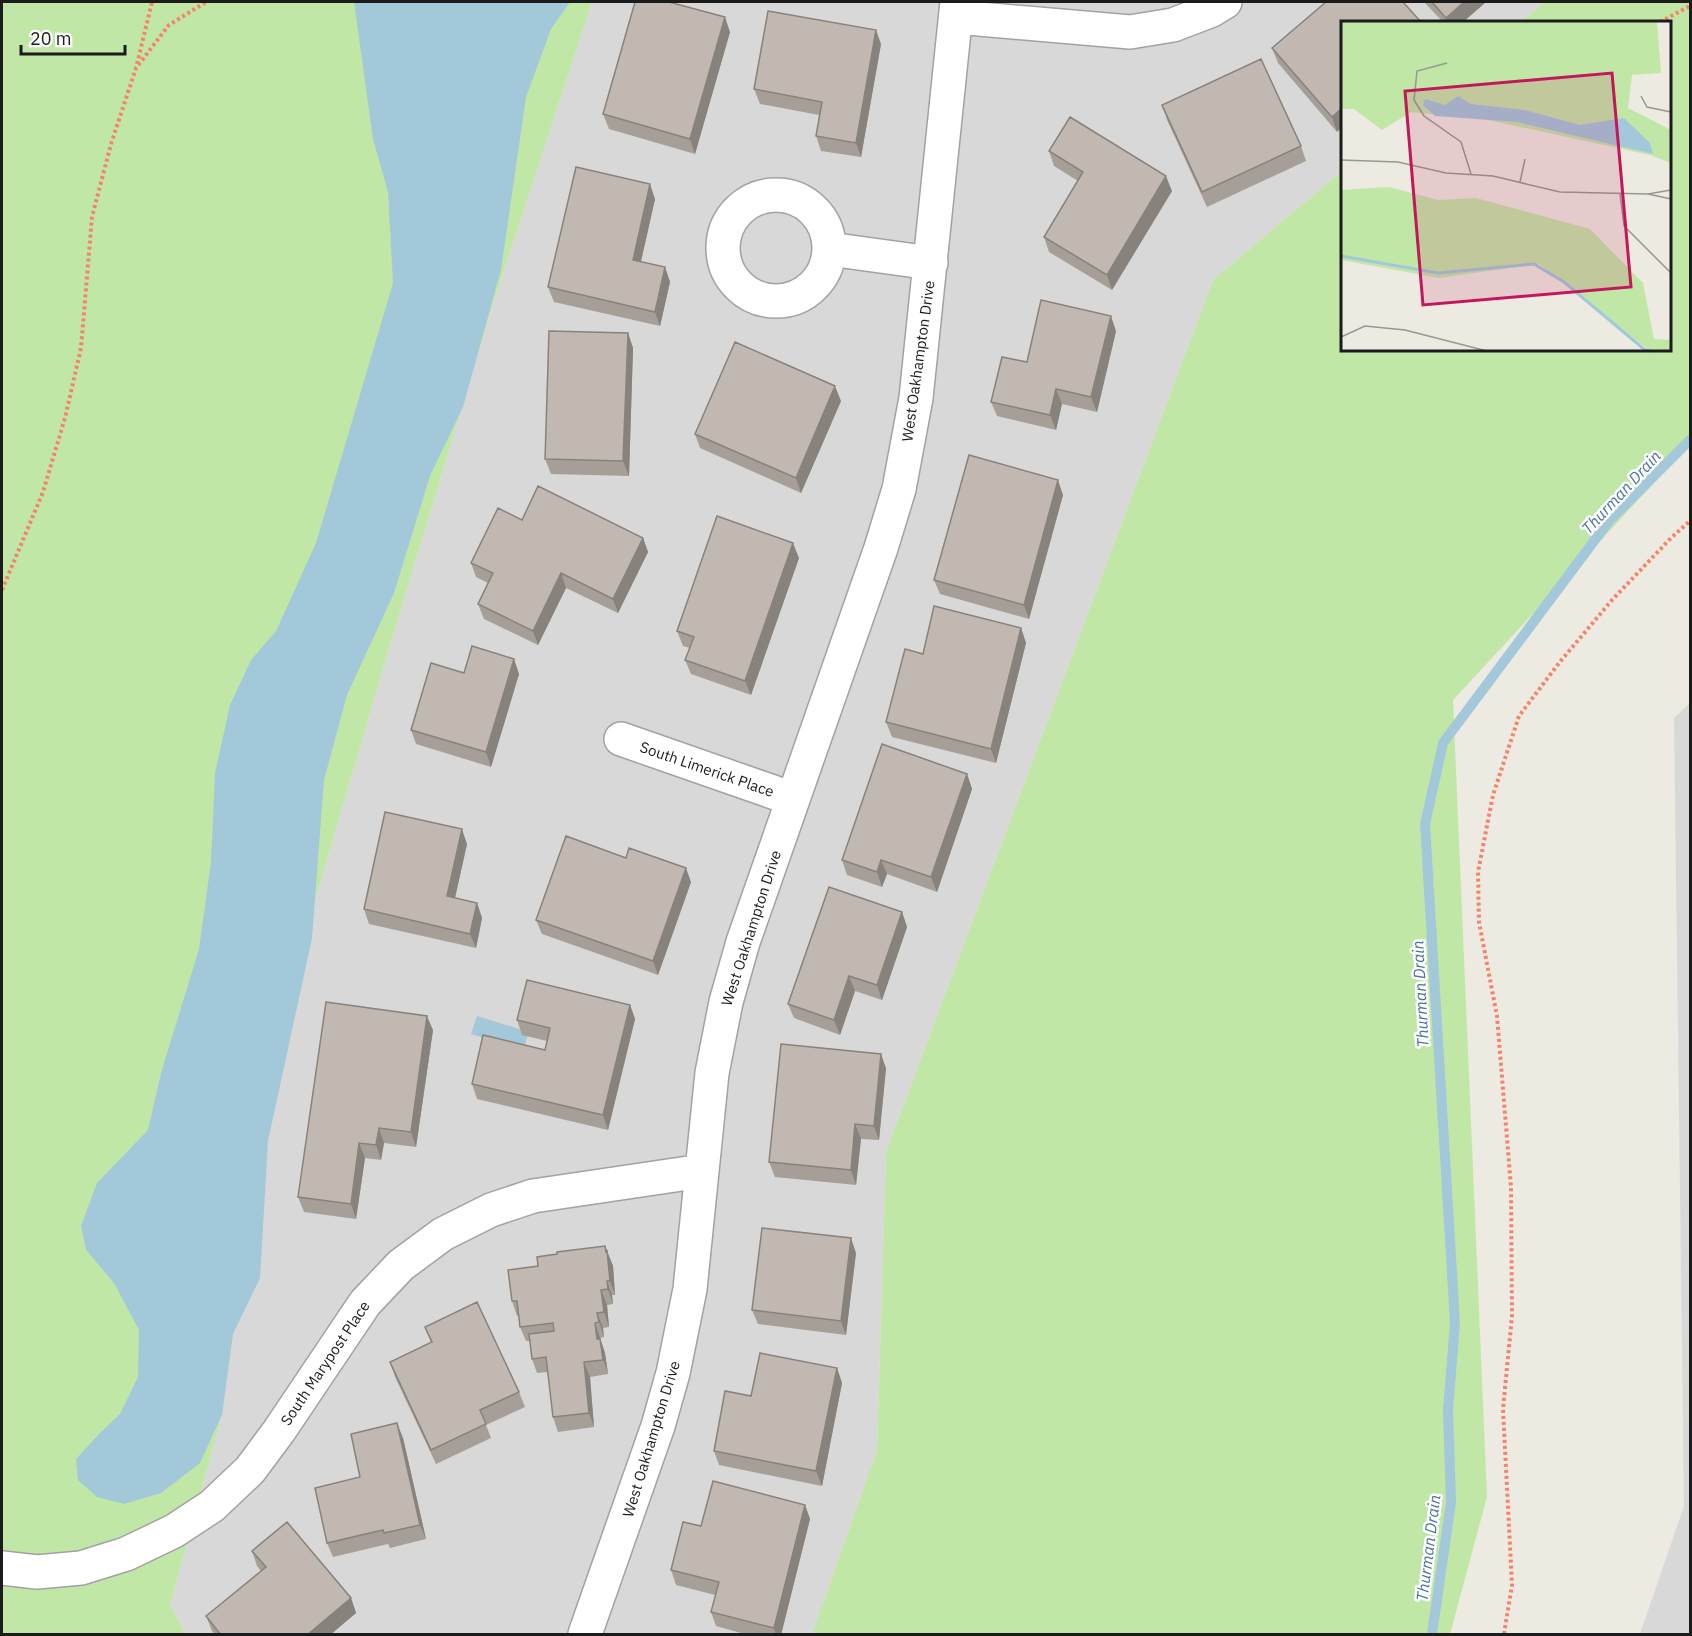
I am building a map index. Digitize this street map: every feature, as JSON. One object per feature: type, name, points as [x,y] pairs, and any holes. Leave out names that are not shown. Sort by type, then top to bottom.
[{"type":"street","points":[[957,9],[1130,32],[1173,25],[1212,10],[1225,2]]},
{"type":"street","name":"West Oakhampton Drive","points":[[585,1635],[658,1426],[674,1372],[690,1289],[712,1073],[726,1002],[743,942],[881,548],[899,489],[916,398],[957,9]]},
{"type":"street","name":"West Oakhampton Drive","points":[[829,249],[931,263]]},
{"type":"street","name":"South Limerick Place","points":[[621,739],[793,799]]},
{"type":"street","name":"South Marypost Place","points":[[2,1568],[37,1572],[81,1568],[126,1554],[174,1531],[212,1506],[250,1470],[365,1303],[401,1265],[443,1234],[491,1210],[533,1196],[702,1171]]},
{"type":"path","points":[[2,590],[43,492],[65,418],[81,348],[92,218],[111,144],[136,68],[152,2]]},
{"type":"path","points":[[136,68],[169,26],[206,2]]},
{"type":"path","points":[[1662,21],[1690,6]]},
{"type":"path","points":[[1504,1635],[1512,1585],[1503,1409],[1512,1316],[1511,1187],[1497,1016],[1479,922],[1478,872],[1493,795],[1519,716],[1559,663],[1612,600],[1690,521]]},
{"type":"shaded area","points":[[592,2],[1545,2],[1521,21],[1341,21],[1341,172],[1213,280],[886,1152],[877,1450],[812,1634],[185,1634],[170,1605],[219,1426],[286,1000],[495,298]]},
{"type":"shaded area","points":[[1690,703],[1690,1634],[1640,1634],[1684,1506],[1674,718]]},
{"type":"green space","points":[[2,2],[592,2],[495,298],[286,1000],[219,1426],[170,1605],[185,1634],[2,1634]]},
{"type":"green space","points":[[1545,2],[1690,2],[1690,444],[1453,700],[1487,1497],[1450,1634],[812,1634],[877,1450],[886,1152],[1213,280],[1341,172],[1341,351],[1671,351],[1671,21],[1521,21]]},
{"type":"water","points":[[354,2],[570,2],[551,29],[526,97],[501,270],[463,407],[430,476],[394,593],[347,695],[324,780],[312,938],[268,1141],[260,1278],[233,1334],[222,1415],[200,1463],[161,1493],[124,1504],[97,1497],[78,1480],[76,1459],[120,1414],[138,1377],[139,1330],[114,1283],[86,1250],[81,1226],[97,1183],[148,1130],[161,1073],[199,949],[211,862],[215,773],[230,705],[251,660],[276,631],[316,543],[393,283],[388,192],[373,139]]},
{"type":"water","points":[[477,1016],[529,1032],[523,1050],[471,1034]]},
{"type":"building","points":[[635,2],[669,2],[725,17],[690,139],[603,114]]},
{"type":"building","points":[[1326,2],[1403,2],[1420,21],[1341,21],[1341,109],[1332,117],[1272,48]]},
{"type":"building","points":[[1432,2],[1464,2],[1446,18]]},
{"type":"building","points":[[768,11],[876,30],[856,143],[816,136],[822,102],[754,89]]},
{"type":"building","points":[[1261,59],[1301,146],[1202,192],[1162,105]]},
{"type":"building","points":[[1070,117],[1166,176],[1107,275],[1044,237],[1083,172],[1049,151]]},
{"type":"building","points":[[576,167],[650,184],[633,260],[665,267],[655,312],[548,287]]},
{"type":"building","points":[[1041,300],[1111,316],[1091,397],[1056,389],[1050,415],[991,402],[1002,357],[1027,362]]},
{"type":"building","points":[[549,331],[628,333],[623,461],[545,459]]},
{"type":"building","points":[[735,342],[835,386],[796,478],[695,434]]},
{"type":"building","points":[[969,455],[1058,480],[1024,605],[934,580]]},
{"type":"building","points":[[538,486],[643,538],[613,599],[561,573],[533,631],[478,604],[493,573],[471,563],[498,508],[522,520]]},
{"type":"building","points":[[717,516],[793,543],[745,681],[685,660],[694,637],[677,631]]},
{"type":"building","points":[[934,606],[1021,628],[991,749],[886,722],[905,649],[923,654]]},
{"type":"building","points":[[472,646],[514,659],[486,752],[411,730],[431,663],[464,673]]},
{"type":"building","points":[[882,744],[967,774],[931,877],[881,860],[877,872],[842,860]]},
{"type":"building","points":[[385,812],[462,829],[447,896],[477,903],[470,934],[364,909]]},
{"type":"building","points":[[566,836],[626,858],[629,848],[686,868],[653,961],[536,920]]},
{"type":"building","points":[[829,887],[902,912],[877,985],[849,976],[834,1020],[788,1004]]},
{"type":"building","points":[[527,980],[630,1005],[603,1115],[472,1084],[483,1035],[545,1050],[550,1028],[517,1020]]},
{"type":"building","points":[[326,1002],[427,1016],[411,1132],[379,1128],[376,1145],[359,1143],[351,1204],[298,1197]]},
{"type":"building","points":[[781,1044],[881,1054],[874,1126],[855,1124],[851,1170],[769,1162]]},
{"type":"building","points":[[762,1228],[851,1238],[841,1321],[752,1310]]},
{"type":"building","points":[[605,1246],[610,1281],[607,1281],[608,1289],[601,1290],[604,1312],[597,1313],[599,1322],[595,1323],[603,1360],[584,1362],[589,1413],[553,1417],[546,1357],[532,1359],[529,1334],[554,1331],[553,1323],[520,1327],[517,1301],[512,1301],[508,1270],[538,1266],[537,1257],[557,1254],[557,1252]]},
{"type":"building","points":[[477,1302],[519,1392],[480,1410],[486,1424],[431,1450],[390,1362],[432,1342],[425,1327]]},
{"type":"building","points":[[760,1353],[837,1368],[816,1471],[714,1451],[725,1391],[751,1396]]},
{"type":"building","points":[[397,1423],[420,1525],[384,1533],[383,1530],[327,1543],[315,1488],[360,1477],[351,1434]]},
{"type":"building","points":[[713,1481],[805,1505],[774,1628],[711,1612],[719,1582],[671,1570],[683,1522],[701,1526]]},
{"type":"building","points":[[287,1522],[351,1598],[307,1635],[221,1635],[206,1616],[266,1567],[252,1551]]},
{"type":"waterway","name":"Thurman Drain","points":[[1432,1634],[1451,1502],[1448,1410],[1455,1323],[1425,824],[1443,743],[1609,521],[1690,440]]}]
